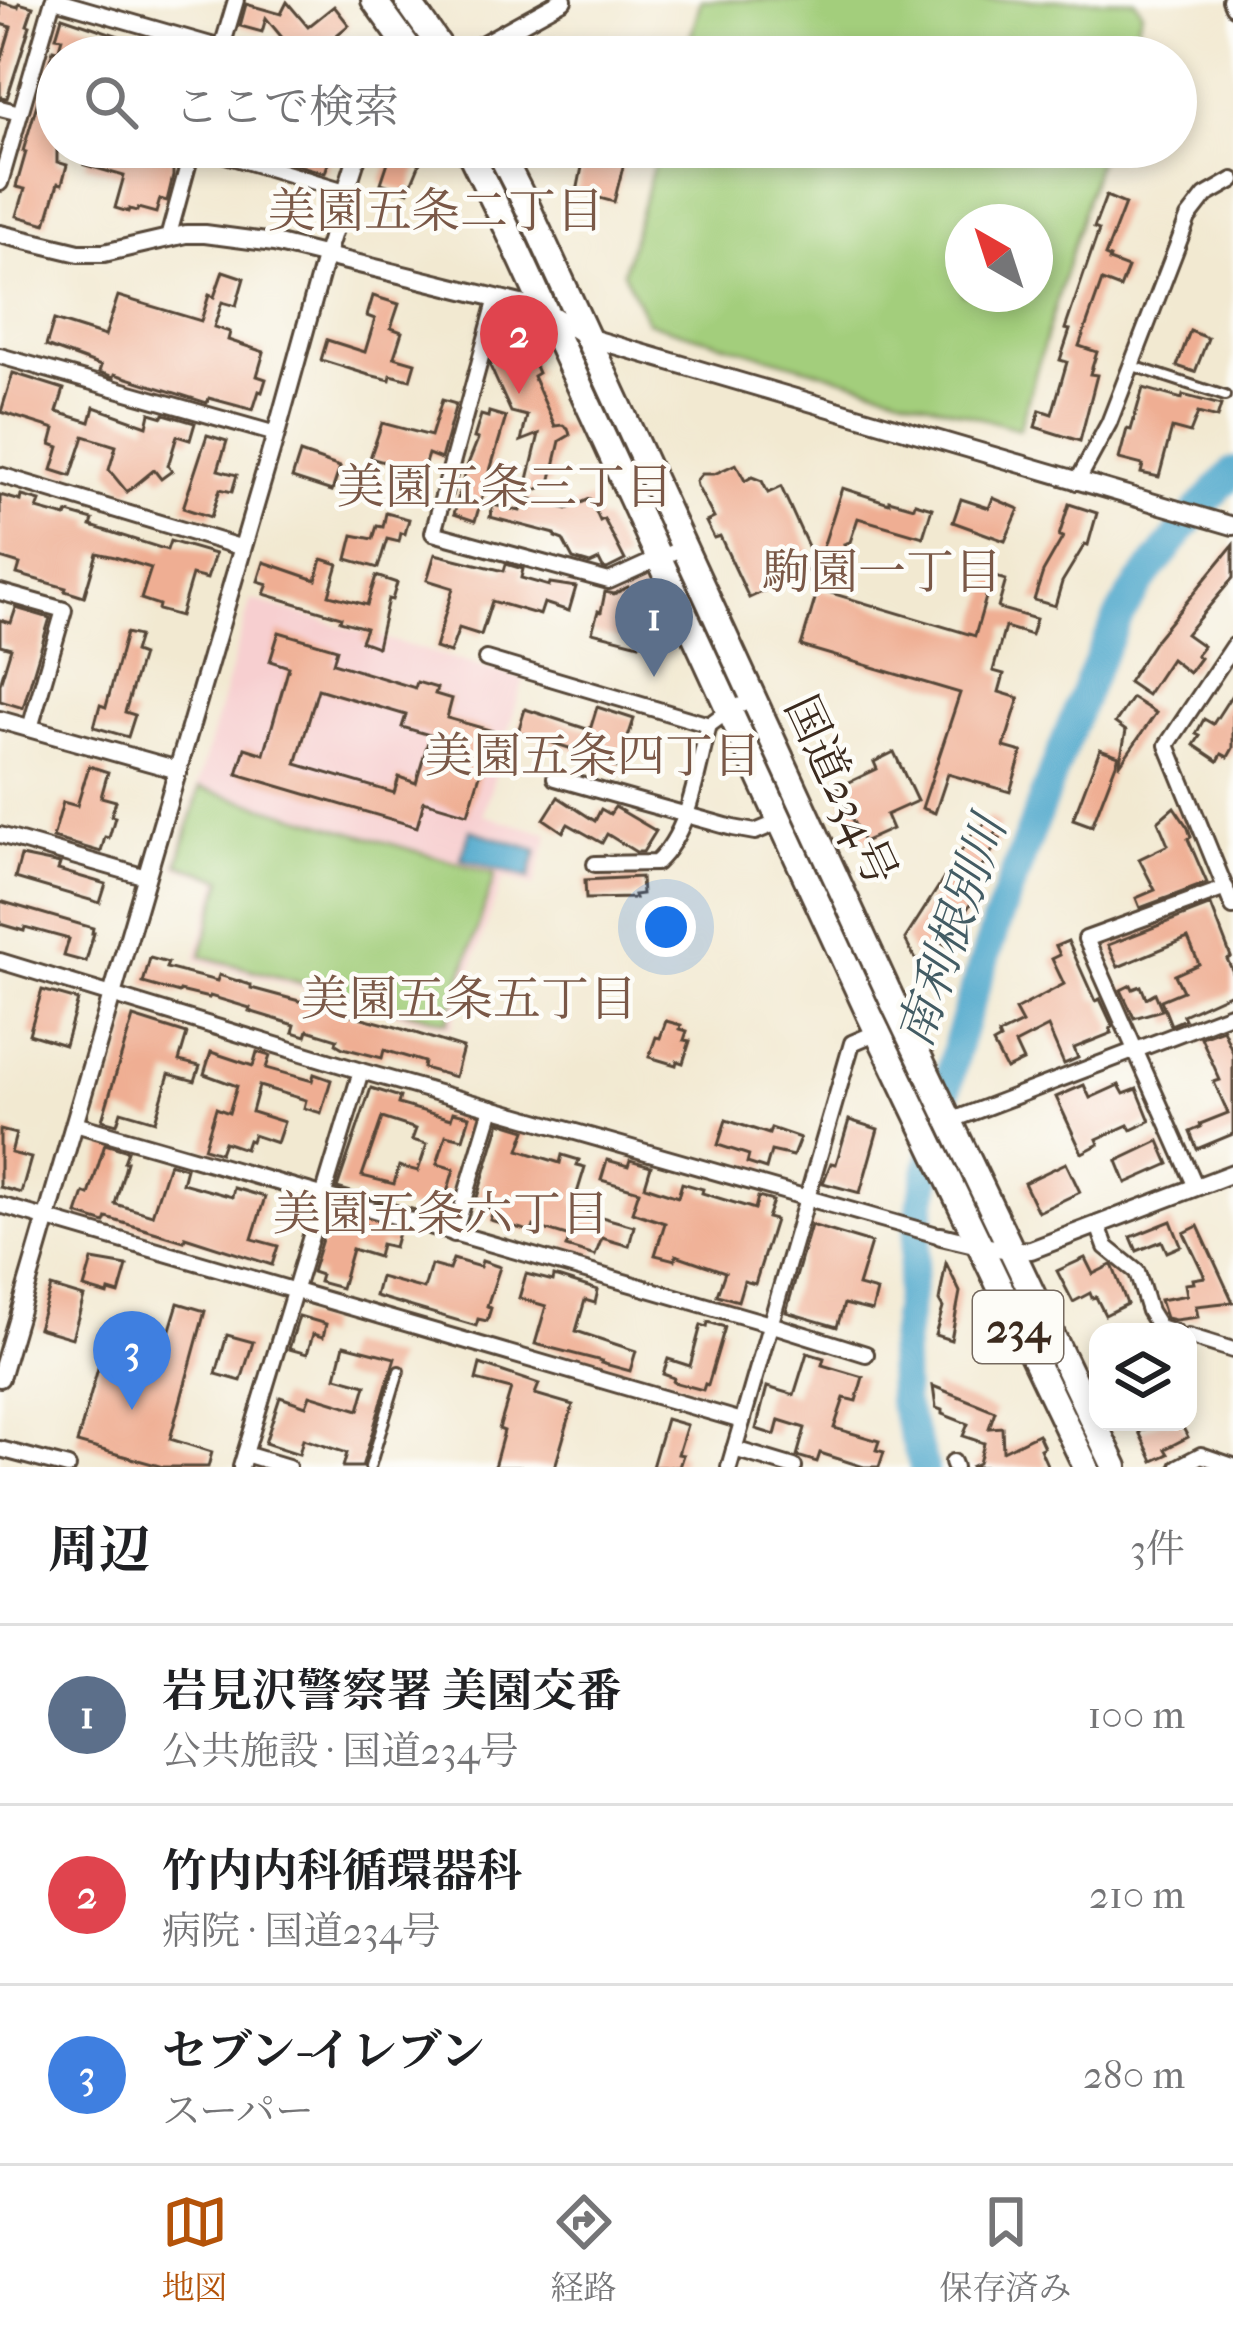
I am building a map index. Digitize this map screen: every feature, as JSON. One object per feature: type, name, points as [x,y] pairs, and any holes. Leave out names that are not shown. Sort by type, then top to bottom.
[{"type":"highway","points":[[374,0],[400,36]]},
{"type":"highway","points":[[406,0],[432,36]]},
{"type":"highway","name":"国道234号","points":[[477,168],[659,559],[718,718],[780,822],[1086,1467]]},
{"type":"highway","name":"国道234号","points":[[507,168],[902,1021],[1115,1467]]},
{"type":"street","points":[[43,36],[54,0],[170,36]]},
{"type":"street","points":[[226,36],[236,0]]},
{"type":"street","points":[[498,36],[563,0]]},
{"type":"street","points":[[0,183],[36,60]]},
{"type":"street","points":[[0,108],[20,113]]},
{"type":"street","points":[[167,238],[189,168]]},
{"type":"street","points":[[267,168],[345,191]]},
{"type":"street","points":[[0,1378],[7,1328],[47,1219],[353,168]]},
{"type":"street","points":[[1077,482],[1109,423],[1188,218],[1205,196],[1233,180]]},
{"type":"street","points":[[0,234],[79,254],[205,233],[326,254],[545,310],[587,338],[1227,524]]},
{"type":"street","points":[[497,298],[433,533],[609,581],[684,547]]},
{"type":"street","points":[[0,356],[276,434]]},
{"type":"street","points":[[0,475],[243,548]]},
{"type":"street","points":[[0,592],[64,610],[29,728]]},
{"type":"street","points":[[1233,646],[1167,745],[1233,907]]},
{"type":"street","points":[[487,659],[718,718],[754,699]]},
{"type":"street","points":[[595,865],[656,863],[669,851],[718,718]]},
{"type":"street","points":[[0,720],[178,770]]},
{"type":"street","points":[[555,778],[755,832],[805,811]]},
{"type":"street","points":[[0,835],[146,878]]},
{"type":"street","points":[[1196,1187],[1087,939],[1226,888]]},
{"type":"street","points":[[0,961],[361,1071],[980,1247],[1031,1250],[1233,1173]]},
{"type":"street","points":[[955,1132],[1137,1050],[1233,1013]]},
{"type":"street","points":[[729,1467],[852,1043],[902,1021]]},
{"type":"street","points":[[288,1467],[243,1461],[361,1071]]},
{"type":"street","points":[[454,1234],[492,1108]]},
{"type":"street","points":[[75,1124],[866,1354]]},
{"type":"street","points":[[0,1205],[742,1421]]},
{"type":"street","points":[[1098,1225],[1106,1246],[1137,1272],[1156,1323]]},
{"type":"street","points":[[1197,1339],[1233,1350]]},
{"type":"street","points":[[0,1449],[68,1467]]},
{"type":"street","points":[[734,1449],[794,1467]]},
{"type":"street","points":[[1178,1467],[1201,1455],[1233,1466]]},
{"type":"lane","points":[[1132,365],[1226,396]]},
{"type":"lane","points":[[370,1467],[399,1371]]},
{"type":"shaded area","points":[[251,600],[524,679],[483,815],[549,834],[534,886],[503,878],[451,1028],[195,960],[218,880],[174,867]]},
{"type":"green space","points":[[701,0],[1135,0],[1142,12],[1135,36],[691,36]]},
{"type":"green space","points":[[653,168],[1096,168],[1019,429],[648,322],[623,272]]},
{"type":"green space","points":[[200,788],[495,874],[447,1022],[201,956],[223,879],[178,864]]},
{"type":"water","points":[[470,830],[537,850],[529,878],[461,859]]},
{"type":"building","points":[[0,2],[33,7],[7,98],[0,97],[0,64],[11,27],[0,24]]},
{"type":"building","points":[[287,2],[308,27],[334,6],[349,25],[336,36],[281,36],[266,18],[262,32],[240,26],[246,4],[281,14]]},
{"type":"building","points":[[62,17],[119,36],[56,36]]},
{"type":"building","points":[[36,107],[36,168],[66,168],[46,224],[17,216],[25,189],[16,187]]},
{"type":"building","points":[[96,168],[173,168],[167,201],[160,199],[156,213],[115,208],[124,176]]},
{"type":"building","points":[[386,168],[418,168],[408,192],[381,183]]},
{"type":"building","points":[[582,168],[623,168],[614,202],[577,192]]},
{"type":"building","points":[[1106,196],[1125,204],[1105,256],[1128,268],[1120,288],[1102,281],[1079,346],[1097,352],[1090,374],[1097,375],[1080,441],[1035,427],[1040,410],[1052,414],[1067,362],[1060,360],[1070,330],[1065,329]]},
{"type":"building","points":[[223,271],[244,278],[236,306],[222,302],[214,327],[230,332],[228,340],[264,352],[257,376],[266,379],[253,410],[209,398],[207,403],[114,377],[99,372],[101,366],[46,346],[54,320],[105,336],[118,296],[201,321]]},
{"type":"building","points":[[373,296],[399,304],[391,328],[402,332],[394,357],[415,363],[410,380],[391,375],[390,380],[321,360],[327,340],[365,352],[375,319],[367,316]]},
{"type":"building","points":[[505,313],[513,315],[555,426],[568,428],[570,435],[560,441],[550,483],[524,496],[539,434],[521,441],[527,416],[511,412],[490,366],[494,353],[509,339]]},
{"type":"building","points":[[1190,331],[1208,338],[1195,372],[1177,366]]},
{"type":"building","points":[[13,373],[64,389],[57,412],[90,422],[94,407],[147,426],[150,413],[164,414],[195,423],[190,440],[177,436],[168,466],[172,471],[161,479],[154,470],[127,492],[109,470],[116,446],[84,436],[71,476],[52,470],[59,447],[51,444],[55,429],[1,412]]},
{"type":"building","points":[[1143,388],[1221,405],[1217,418],[1198,413],[1190,433],[1172,428],[1159,477],[1141,473],[1143,465],[1119,459]]},
{"type":"building","points":[[442,400],[456,404],[441,459],[428,454],[422,473],[370,458],[382,423],[431,436]]},
{"type":"building","points":[[489,412],[506,417],[475,521],[454,514],[481,415],[488,417]]},
{"type":"building","points":[[207,435],[227,441],[218,470],[237,475],[232,492],[220,489],[211,517],[183,508]]},
{"type":"building","points":[[300,453],[340,467],[332,491],[292,478]]},
{"type":"building","points":[[736,464],[745,481],[752,477],[762,481],[768,493],[781,487],[817,566],[749,598],[720,536],[714,538],[706,522],[714,518],[697,486],[702,474]]},
{"type":"building","points":[[842,488],[889,503],[932,508],[923,537],[858,518],[850,542],[844,544],[851,561],[839,566],[834,558],[817,566]]},
{"type":"building","points":[[0,495],[40,501],[37,509],[93,520],[91,526],[167,550],[170,541],[215,554],[207,579],[192,575],[180,616],[141,599],[151,568],[115,557],[97,553],[84,597],[17,574],[20,564],[0,558]]},
{"type":"building","points":[[524,497],[567,509],[590,499],[625,560],[607,569],[599,560],[590,564],[573,559],[555,534],[490,517],[493,505],[520,511]]},
{"type":"building","points":[[993,498],[1019,509],[1005,541],[953,522],[961,499],[989,508]]},
{"type":"building","points":[[1069,504],[1097,513],[1088,545],[1062,582],[1055,606],[1034,600],[1063,537],[1059,536]]},
{"type":"building","points":[[386,513],[409,519],[399,542],[387,539],[378,568],[347,559],[353,535],[373,539]]},
{"type":"building","points":[[1233,545],[1233,578],[1186,634],[1203,646],[1196,655],[1200,658],[1189,673],[1171,659],[1147,695],[1128,682],[1157,638]]},
{"type":"building","points":[[435,554],[504,571],[506,564],[523,569],[521,578],[576,587],[569,611],[544,603],[540,615],[492,601],[481,635],[459,628],[450,653],[435,648],[453,588],[427,580]]},
{"type":"building","points":[[322,559],[338,564],[329,595],[367,605],[376,576],[397,583],[392,600],[388,599],[377,647],[361,641],[366,628],[264,594],[268,584],[258,581],[264,562],[316,580]]},
{"type":"building","points":[[992,576],[1006,580],[998,608],[1036,619],[1031,635],[1005,627],[993,671],[1004,674],[999,692],[1019,698],[1004,747],[1022,752],[1010,792],[948,774],[935,813],[922,808],[960,693],[801,646],[818,589],[975,636]]},
{"type":"building","points":[[641,585],[649,607],[639,644],[592,632],[605,592],[614,594]]},
{"type":"building","points":[[16,608],[50,618],[23,708],[0,701],[11,648],[0,645],[0,620],[11,623]]},
{"type":"building","points":[[279,632],[337,649],[333,663],[415,688],[417,682],[437,688],[435,694],[452,699],[447,718],[493,731],[468,814],[424,801],[417,827],[237,774],[245,748],[264,754],[289,667],[270,661]],"holes":[[[318,689],[406,715],[402,727],[430,735],[416,783],[399,777],[394,793],[296,764]]]},
{"type":"building","points":[[126,633],[139,636],[134,652],[142,655],[125,712],[135,715],[128,737],[94,727],[100,705],[106,707]]},
{"type":"building","points":[[1233,693],[1233,748],[1218,761],[1194,745],[1200,736],[1196,734],[1204,719],[1213,724]]},
{"type":"building","points":[[1132,698],[1156,713],[1119,766],[1126,731],[1115,723]]},
{"type":"building","points":[[597,707],[634,719],[618,768],[600,762],[601,758],[518,732],[525,709],[590,730]]},
{"type":"building","points":[[1100,749],[1119,756],[1092,826],[1073,819]]},
{"type":"building","points":[[894,752],[917,801],[886,815],[892,829],[863,842],[837,788],[877,769],[874,762]]},
{"type":"building","points":[[89,766],[108,772],[101,797],[116,801],[109,838],[105,837],[101,852],[53,838],[63,802],[77,806]]},
{"type":"building","points":[[558,797],[595,821],[601,809],[610,814],[615,807],[656,831],[643,852],[607,834],[602,843],[568,824],[563,832],[544,819]]},
{"type":"building","points":[[1174,807],[1188,828],[1207,883],[1140,908],[1136,898],[1155,890],[1139,859],[1168,845],[1158,821]]},
{"type":"building","points":[[989,817],[1001,825],[994,836],[1000,839],[964,894],[973,900],[960,920],[964,927],[951,948],[936,939],[919,966],[905,939],[978,825],[982,827]]},
{"type":"building","points":[[21,856],[60,864],[58,870],[106,884],[100,903],[15,878]]},
{"type":"building","points":[[641,877],[642,894],[635,898],[586,899],[585,880]]},
{"type":"building","points":[[0,901],[93,928],[86,962],[64,956],[69,939],[0,924]]},
{"type":"building","points":[[1211,905],[1231,957],[1227,959],[1233,992],[1171,1025],[1161,1000],[1183,991],[1175,975],[1199,964],[1188,938],[1118,967],[1108,945]]},
{"type":"building","points":[[1068,941],[1095,1001],[1100,999],[1112,1033],[1074,1048],[1078,1058],[1064,1064],[1048,1027],[1015,1044],[1023,1061],[1006,1069],[993,1044],[1000,1040],[998,1035],[1022,1023],[1015,1010],[1064,984],[1052,959],[1060,955],[1056,946]]},
{"type":"building","points":[[150,958],[168,963],[166,968],[217,981],[219,975],[463,1048],[455,1077],[384,1050],[382,1058],[343,1048],[336,1044],[337,1039],[308,1030],[306,1036],[293,1032],[295,1025],[250,1008],[143,983]]},
{"type":"building","points":[[1131,985],[1133,989],[1141,986],[1146,998],[1155,993],[1162,1010],[1134,1018],[1121,990]]},
{"type":"building","points":[[42,990],[78,1000],[65,1045],[29,1034]]},
{"type":"building","points":[[133,1017],[187,1034],[179,1061],[200,1066],[195,1081],[169,1074],[155,1121],[121,1111],[117,1124],[102,1120]]},
{"type":"building","points":[[666,1021],[687,1031],[684,1040],[690,1041],[683,1063],[649,1057]]},
{"type":"building","points":[[1223,1029],[1233,1053],[1233,1134],[1197,1149],[1190,1132],[1228,1113],[1201,1037]]},
{"type":"building","points":[[211,1052],[253,1066],[257,1052],[270,1056],[266,1068],[312,1081],[314,1074],[331,1080],[321,1113],[304,1108],[306,1100],[259,1086],[252,1112],[284,1122],[277,1143],[253,1135],[245,1149],[224,1142],[220,1153],[204,1148],[216,1108],[229,1113],[237,1086],[204,1074]]},
{"type":"building","points":[[1084,1085],[1090,1098],[1119,1085],[1124,1094],[1137,1089],[1150,1121],[1097,1139],[1099,1144],[1082,1153],[1056,1097]]},
{"type":"building","points":[[371,1088],[400,1097],[398,1104],[451,1119],[453,1112],[470,1116],[463,1139],[446,1135],[437,1164],[454,1169],[440,1217],[337,1188]],"holes":[[[382,1118],[416,1129],[412,1140],[427,1144],[418,1171],[399,1166],[394,1184],[362,1176]]]},
{"type":"building","points":[[726,1120],[800,1138],[793,1156],[771,1151],[766,1169],[747,1163],[749,1155],[718,1145]]},
{"type":"building","points":[[849,1120],[878,1129],[860,1193],[823,1183],[831,1163],[836,1164]]},
{"type":"building","points":[[500,1122],[526,1130],[519,1150],[560,1163],[562,1155],[579,1160],[577,1165],[585,1167],[574,1203],[589,1208],[587,1213],[634,1226],[629,1246],[602,1238],[595,1256],[566,1247],[570,1237],[490,1220],[493,1210],[475,1204]]},
{"type":"building","points":[[0,1130],[16,1134],[11,1153],[31,1158],[21,1193],[0,1187]]},
{"type":"building","points":[[1159,1141],[1169,1164],[1126,1183],[1117,1161]]},
{"type":"building","points":[[105,1144],[128,1151],[115,1204],[152,1215],[169,1163],[186,1168],[182,1183],[232,1197],[234,1188],[265,1197],[252,1239],[278,1246],[272,1265],[185,1237],[184,1241],[77,1214],[84,1193],[89,1195]]},
{"type":"building","points":[[607,1160],[651,1166],[645,1186],[678,1197],[682,1183],[755,1209],[758,1197],[773,1201],[767,1218],[775,1220],[755,1284],[744,1281],[738,1301],[717,1295],[725,1272],[676,1255],[675,1260],[655,1255],[665,1223],[632,1212],[639,1191],[601,1180]]},
{"type":"building","points":[[1066,1163],[1080,1192],[1038,1212],[1024,1183]]},
{"type":"building","points":[[330,1213],[365,1225],[399,1229],[394,1247],[381,1244],[378,1257],[352,1249],[341,1288],[319,1282],[321,1275],[312,1272]]},
{"type":"building","points":[[1171,1221],[1181,1246],[1167,1252],[1162,1241],[1137,1251],[1131,1237]]},
{"type":"building","points":[[811,1225],[871,1243],[858,1286],[877,1291],[872,1311],[844,1304],[837,1327],[786,1312]]},
{"type":"building","points":[[1198,1226],[1233,1302],[1196,1306],[1198,1317],[1166,1318],[1160,1300],[1187,1295],[1185,1284],[1205,1277],[1184,1233]]},
{"type":"building","points":[[1085,1258],[1093,1274],[1113,1267],[1127,1304],[1105,1315],[1090,1293],[1073,1302],[1057,1271]]},
{"type":"building","points":[[453,1259],[500,1267],[487,1321],[478,1319],[476,1326],[375,1296],[380,1277],[424,1289],[431,1265],[449,1270]]},
{"type":"building","points":[[92,1260],[127,1266],[119,1294],[84,1288]]},
{"type":"building","points":[[946,1263],[960,1292],[951,1340],[935,1335],[943,1308],[939,1301]]},
{"type":"building","points":[[526,1274],[553,1281],[554,1276],[598,1290],[595,1303],[585,1300],[576,1331],[636,1351],[630,1371],[535,1344],[546,1306],[519,1298]]},
{"type":"building","points":[[51,1287],[84,1297],[72,1338],[38,1328]]},
{"type":"building","points":[[178,1303],[205,1311],[170,1439],[212,1452],[208,1467],[163,1467],[77,1443],[102,1354],[158,1369]]},
{"type":"building","points":[[299,1316],[326,1324],[323,1337],[313,1334],[307,1354],[289,1349]]},
{"type":"building","points":[[708,1322],[725,1327],[708,1385],[703,1390],[673,1382],[674,1378],[663,1374],[668,1359],[690,1366],[701,1325],[707,1327]]},
{"type":"building","points":[[227,1335],[253,1342],[241,1381],[216,1374]]},
{"type":"building","points":[[344,1345],[395,1358],[362,1467],[343,1467],[347,1453],[303,1439],[299,1454],[265,1443],[280,1397],[306,1406],[310,1395],[359,1410],[366,1385],[336,1377]]},
{"type":"building","points":[[807,1353],[824,1358],[822,1365],[863,1377],[856,1401],[844,1398],[834,1428],[879,1441],[876,1450],[884,1452],[879,1467],[820,1453],[817,1462],[797,1456],[805,1428],[779,1420],[775,1435],[756,1429],[767,1387],[794,1395]]},
{"type":"building","points":[[480,1364],[539,1384],[535,1394],[573,1405],[555,1467],[494,1467],[511,1389],[476,1380]]},
{"type":"building","points":[[933,1386],[995,1411],[989,1428],[1002,1427],[1003,1451],[1038,1434],[1048,1467],[970,1467],[979,1463],[984,1443],[963,1436],[968,1424],[936,1408]]},
{"type":"building","points":[[666,1419],[687,1425],[678,1454],[683,1455],[679,1467],[652,1467]]},
{"type":"building","points":[[1185,1431],[1188,1437],[1153,1461],[1139,1432]]},
{"type":"waterway","name":"南利根別川","points":[[924,1467],[902,1401],[901,1354],[922,1200],[958,1040],[1052,775],[1120,614],[1140,583],[1233,472]]},
{"type":"place","name":"竹内内科循環器科","points":[[519,394]]},
{"type":"place","name":"岩見沢警察署 美園交番","points":[[654,677]]},
{"type":"place","name":"セブン-イレブン","points":[[132,1410]]},
{"type":"district","name":"美園五条二丁目","points":[[436,210]]},
{"type":"district","name":"美園五条三丁目","points":[[505,486]]},
{"type":"district","name":"駒園一丁目","points":[[882,571]]},
{"type":"district","name":"美園五条四丁目","points":[[593,755]]},
{"type":"district","name":"美園五条五丁目","points":[[469,998]]},
{"type":"district","name":"美園五条六丁目","points":[[441,1213]]}]
